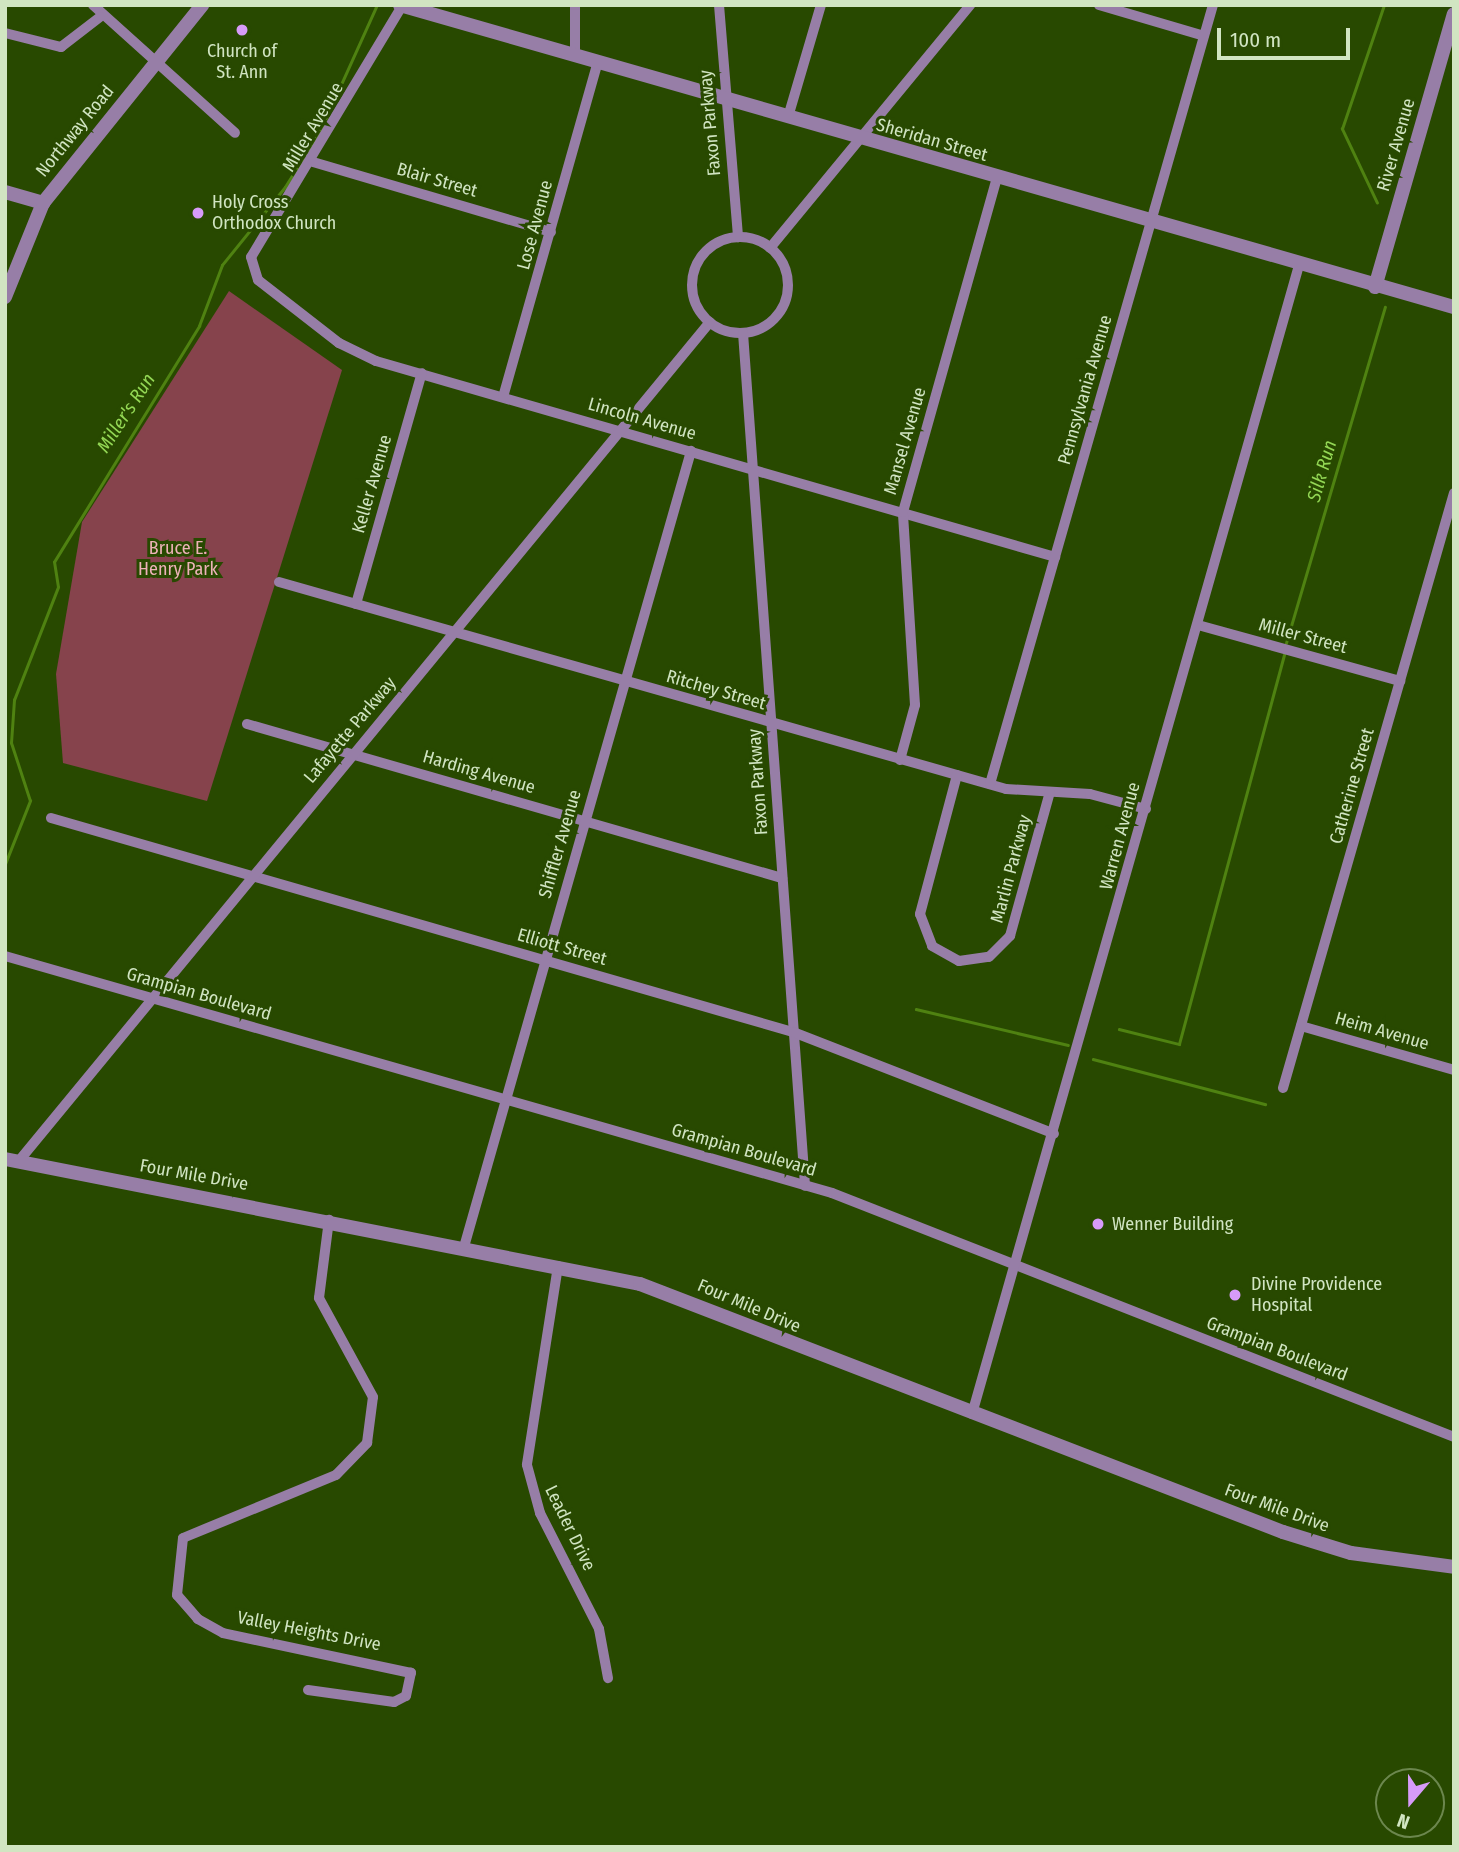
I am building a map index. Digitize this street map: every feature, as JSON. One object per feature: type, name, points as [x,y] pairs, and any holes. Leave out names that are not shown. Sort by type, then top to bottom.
[{"type":"street","points":[[93,5],[100,17],[153,66],[235,132]]},
{"type":"street","name":"Northway Road","points":[[5,297],[43,203],[202,5]]},
{"type":"street","points":[[575,5],[575,55]]},
{"type":"street","name":"Faxon Parkway","points":[[719,5],[724,98],[738,237]]},
{"type":"street","points":[[788,117],[821,5]]},
{"type":"street","points":[[770,248],[970,5]]},
{"type":"street","points":[[1099,5],[1204,36]]},
{"type":"street","name":"Pennsylvania Avenue","points":[[990,784],[1213,5]]},
{"type":"street","name":"Sheridan Street","points":[[401,6],[1375,288],[1454,307]]},
{"type":"street","name":"Miller Avenue","points":[[250,263],[313,162],[401,6]]},
{"type":"street","name":"River Avenue","points":[[1375,288],[1454,14]]},
{"type":"street","points":[[5,33],[61,47],[100,17]]},
{"type":"street","name":"Lose Avenue","points":[[503,397],[598,62]]},
{"type":"street","name":"Blair Street","points":[[313,162],[551,232]]},
{"type":"street","name":"Mansel Avenue","points":[[900,760],[915,705],[903,512],[997,178]]},
{"type":"street","points":[[5,192],[43,203]]},
{"type":"street","points":[[738,237],[770,248],[786,274],[784,304],[771,322],[743,333],[710,323],[695,300],[695,270],[710,248],[738,237]]},
{"type":"street","name":"Lincoln Avenue","points":[[250,263],[258,280],[352,352],[1055,557]]},
{"type":"street","name":"Warren Avenue","points":[[972,1414],[1054,1134],[1299,265]]},
{"type":"street","name":"Lafayette Parkway","points":[[12,1161],[151,998],[710,323]]},
{"type":"street","name":"Faxon Parkway","points":[[743,333],[805,1186]]},
{"type":"street","name":"Keller Avenue","points":[[356,604],[422,373]]},
{"type":"street","name":"Shiffler Avenue","points":[[464,1247],[691,451]]},
{"type":"street","name":"Catherine Street","points":[[1283,1088],[1454,493]]},
{"type":"street","name":"Ritchey Street","points":[[279,582],[771,724],[990,784],[1090,794],[1146,809]]},
{"type":"street","name":"Miller Street","points":[[1198,625],[1400,681]]},
{"type":"street","name":"Harding Avenue","points":[[247,724],[782,878]]},
{"type":"street","name":"Marlin Parkway","points":[[957,775],[920,914],[933,946],[958,961],[989,957],[1010,936],[1050,792]]},
{"type":"street","name":"Elliott Street","points":[[51,818],[793,1032],[1054,1134]]},
{"type":"street","name":"Grampian Boulevard","points":[[5,956],[805,1186],[1454,1437]]},
{"type":"street","name":"Heim Avenue","points":[[1301,1026],[1454,1070]]},
{"type":"street","name":"Four Mile Drive","points":[[12,1161],[464,1247],[671,1293],[972,1414],[1324,1546],[1438,1567],[1454,1567]]},
{"type":"street","name":"Valley Heights Drive","points":[[308,1689],[394,1702],[406,1696],[412,1678],[397,1666],[223,1633],[198,1619],[177,1595],[183,1538],[335,1475],[367,1443],[373,1397],[319,1298],[329,1220]]},
{"type":"street","name":"Leader Drive","points":[[558,1266],[527,1465],[540,1513],[599,1629],[608,1678]]},
{"type":"street","points":[[1438,1567],[1454,1573]]},
{"type":"green space","name":"Bruce E. Henry Park","points":[[229,291],[342,370],[207,801],[63,763],[56,674],[82,522]]},
{"type":"waterway","name":"Miller's Run","points":[[5,864],[30,801],[11,743],[14,700],[58,587],[54,562],[199,326],[222,265],[285,187],[320,131],[377,5]]},
{"type":"waterway","name":"Silk Run","points":[[1377,203],[1342,129],[1384,5]]},
{"type":"waterway","name":"Silk Run","points":[[1286,643],[1385,307]]},
{"type":"waterway","points":[[1119,1029],[1179,1044],[1284,655]]},
{"type":"waterway","points":[[916,1009],[1068,1045]]},
{"type":"waterway","points":[[1093,1059],[1265,1104]]},
{"type":"place","name":"Church of St. Ann","points":[[242,30]]},
{"type":"place","name":"Holy Cross Orthodox Church","points":[[198,213]]},
{"type":"place","name":"Wenner Building","points":[[1098,1224]]},
{"type":"place","name":"Divine Providence Hospital","points":[[1235,1295]]}]
